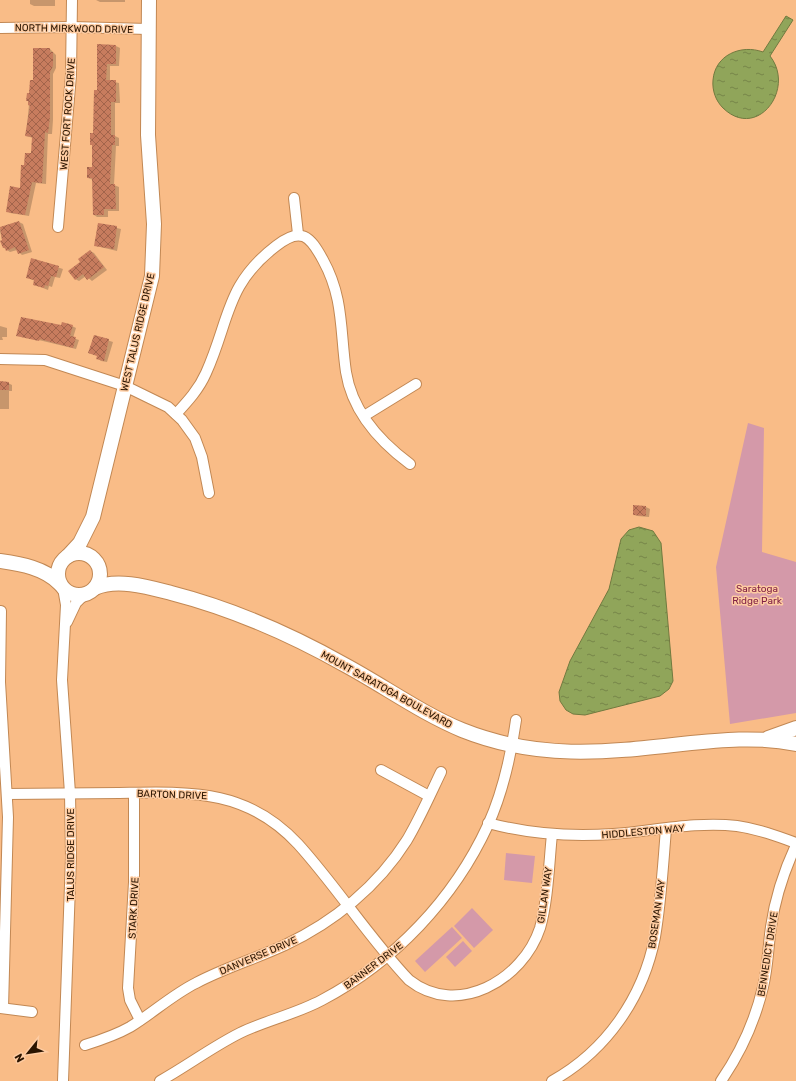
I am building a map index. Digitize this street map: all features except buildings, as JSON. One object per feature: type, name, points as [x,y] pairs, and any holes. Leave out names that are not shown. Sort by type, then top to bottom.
[{"type":"street","name":"WEST FORT ROCK DRIVE","points":[[58,227],[72,75],[72,0]]},
{"type":"street","name":"WEST TALUS RIDGE DRIVE","points":[[96,563],[90,545],[92,517],[148,295],[154,257],[154,224],[148,115],[149,0]]},
{"type":"street","name":"NORTH MIRKWOOD DRIVE","points":[[0,28],[72,27],[148,29]]},
{"type":"street","points":[[294,198],[298,234]]},
{"type":"street","points":[[176,414],[193,395],[202,380],[231,302],[240,284],[254,266],[271,250],[289,237],[298,234],[306,236],[313,243],[333,280],[340,305],[349,384],[364,416],[380,439],[410,464]]},
{"type":"street","points":[[0,359],[45,360],[125,386],[158,401],[176,414],[191,432],[199,447],[209,492]]},
{"type":"street","points":[[364,416],[416,384]]},
{"type":"street","name":"WEST TALUS RIDGE DRIVE","points":[[66,558],[82,539],[92,517]]},
{"type":"street","points":[[0,561],[22,564],[51,564],[66,558],[84,554],[96,563],[99,580],[90,591],[71,593],[46,573],[22,564]]},
{"type":"street","points":[[62,586],[58,574],[66,558]]},
{"type":"street","name":"MOUNT SARATOGA BOULEVARD","points":[[96,563],[108,574],[136,585],[186,596],[258,621],[346,665],[445,722],[479,736],[512,745],[551,751],[594,753],[709,741],[765,739],[796,744]]},
{"type":"street","name":"MOUNT SARATOGA BOULEVARD","points":[[90,591],[111,584],[136,585]]},
{"type":"street","name":"TALUS RIDGE DRIVE","points":[[62,586],[66,600],[62,680],[70,793],[70,888],[63,1081]]},
{"type":"street","name":"TALUS RIDGE DRIVE","points":[[64,629],[72,610],[90,591]]},
{"type":"street","points":[[2,611],[0,635],[0,682],[7,794],[4,840],[2,1008],[32,1012]]},
{"type":"street","name":"BANNER DRIVE","points":[[160,1081],[241,1032],[272,1019],[308,1007],[326,998],[389,956],[423,922],[448,892],[470,859],[488,824],[503,782],[512,745],[516,720]]},
{"type":"street","name":"MOUNT SARATOGA BOULEVARD","points":[[765,739],[796,728]]},
{"type":"street","points":[[381,770],[429,796]]},
{"type":"street","name":"DANVERSE DRIVE","points":[[86,1045],[112,1036],[140,1020],[194,984],[222,970],[296,939],[348,905],[375,881],[398,853],[416,824],[441,772]]},
{"type":"street","name":"STARK DRIVE","points":[[134,793],[134,882],[128,988],[130,1000],[140,1020]]},
{"type":"street","name":"BARTON DRIVE","points":[[7,794],[199,793],[226,799],[252,809],[288,834],[389,956]]},
{"type":"street","name":"HIDDLESTON WAY","points":[[488,824],[517,830],[552,834],[591,835],[713,825],[737,826],[764,832],[796,844]]},
{"type":"street","name":"BOSEMAN WAY","points":[[552,1081],[585,1059],[604,1040],[625,1013],[638,988],[654,938],[666,829]]},
{"type":"street","name":"GILLAN WAY","points":[[389,956],[415,984],[426,990],[441,994],[470,994],[486,988],[502,978],[525,956],[540,927],[552,834]]},
{"type":"street","name":"BENNEDICT DRIVE","points":[[721,1081],[748,1035],[759,1003],[766,970],[774,908],[796,844]]},
{"type":"green space","name":"Saratoga Ridge Park","points":[[748,423],[764,428],[762,552],[796,562],[796,713],[730,724],[716,567]]},
{"type":"green space","points":[[506,853],[535,856],[532,883],[504,880]]},
{"type":"green space","points":[[472,908],[493,930],[474,948],[454,926]]},
{"type":"green space","points":[[452,927],[462,938],[425,972],[415,961]]},
{"type":"green space","points":[[463,941],[472,951],[455,967],[446,957]]},
{"type":"water","points":[[786,16],[793,20],[770,56],[777,69],[778,83],[776,96],[769,107],[760,115],[748,118],[736,117],[723,108],[716,99],[713,84],[715,71],[724,58],[730,54],[746,49],[763,52]]},
{"type":"water","points":[[639,527],[653,531],[661,543],[673,681],[669,689],[660,696],[585,715],[573,714],[566,710],[560,701],[559,692],[570,661],[609,589],[621,539],[629,530]]}]
